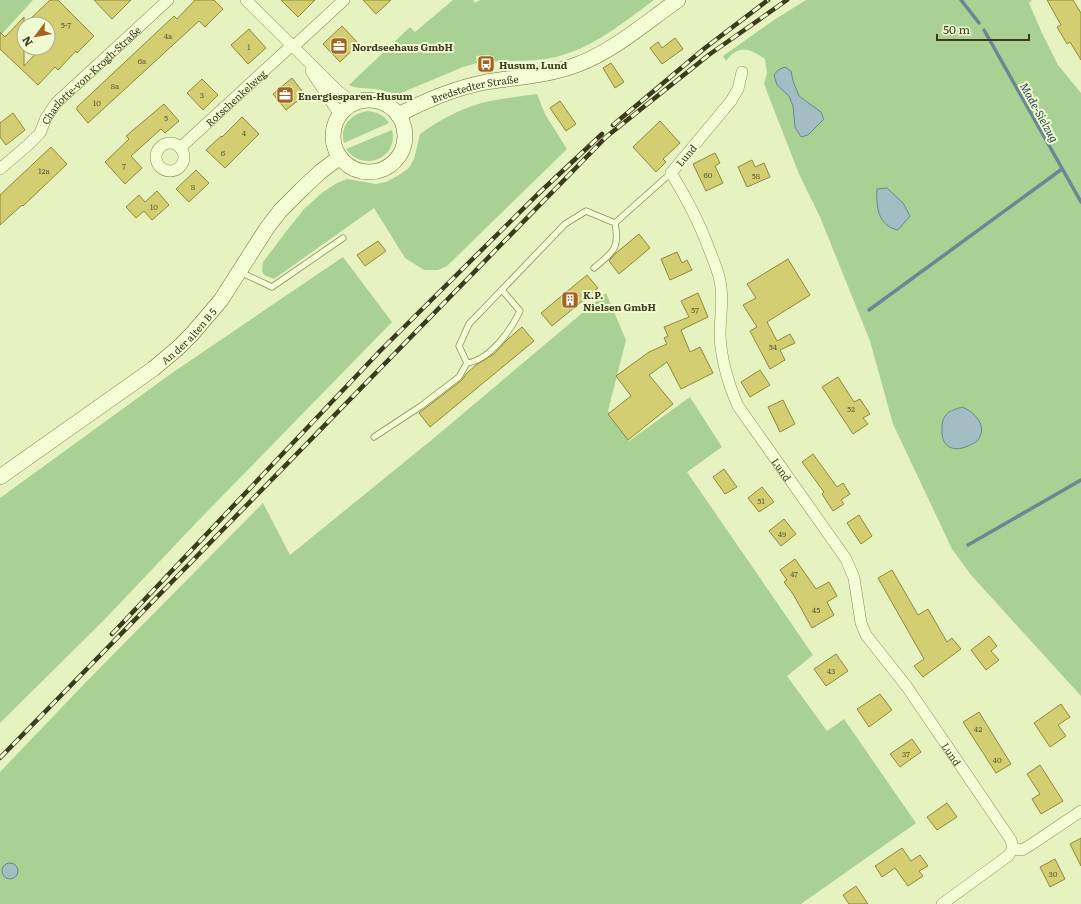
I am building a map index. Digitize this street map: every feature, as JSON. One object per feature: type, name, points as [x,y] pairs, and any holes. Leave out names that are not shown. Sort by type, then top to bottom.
[{"type":"main road","name":"Bredstedter Straße","points":[[398,115],[438,95],[462,88],[486,82],[550,73],[575,65],[613,46],[671,4]]},
{"type":"main road","points":[[366,100],[378,101],[389,106],[398,115],[403,126],[405,138],[402,150],[395,161],[385,168],[373,172],[361,171],[350,166],[340,157],[335,148],[333,136],[335,125],[340,115],[346,108],[354,103],[366,100]]},
{"type":"main road","name":"An der alten B 5","points":[[0,477],[163,361],[192,334],[221,300],[263,234],[280,211],[320,172],[340,157]]},
{"type":"street","name":"Charlotte-von-Krogh-Straße","points":[[0,169],[40,133],[46,118],[56,103],[168,0]]},
{"type":"street","points":[[246,0],[339,92],[354,103]]},
{"type":"street","name":"Rotschenkelweg","points":[[180,148],[295,49],[344,0]]},
{"type":"street","points":[[295,49],[340,115]]},
{"type":"street","name":"Lund","points":[[742,72],[738,89],[731,101],[671,173],[695,214],[716,266],[722,297],[720,335],[728,381],[738,406],[846,560],[854,578],[861,623],[866,635],[938,732],[1003,827],[1011,840],[1013,849]]},
{"type":"street","points":[[942,904],[1008,856],[1013,849],[1022,850],[1081,811]]},
{"type":"lane","points":[[615,223],[671,173]]},
{"type":"lane","points":[[467,363],[459,346],[469,324],[565,224],[586,211],[615,223]]},
{"type":"lane","points":[[594,268],[610,254],[617,244],[615,223]]},
{"type":"lane","points":[[240,272],[272,287],[343,238]]},
{"type":"lane","points":[[467,363],[474,362],[483,357],[499,342],[513,325],[520,311],[502,290]]},
{"type":"lane","points":[[374,437],[421,406],[459,377],[467,363]]},
{"type":"green space","points":[[0,0],[33,0],[18,16],[16,16],[16,19],[0,36]]},
{"type":"green space","points":[[453,0],[473,0],[475,3],[480,0],[654,0],[595,41],[570,53],[556,57],[548,59],[492,62],[490,55],[476,56],[477,63],[463,67],[401,93],[358,88],[349,85],[410,27],[415,32]]},
{"type":"green space","points":[[806,0],[1032,0],[1029,3],[1058,65],[1081,93],[1081,696],[971,575],[952,549],[893,424],[870,341],[820,217],[799,174],[764,84],[767,73],[765,59],[749,50],[740,50],[735,52],[726,61],[723,56],[774,20]]},
{"type":"green space","points":[[537,94],[545,114],[567,149],[447,266],[438,270],[424,270],[405,258],[374,208],[274,279],[264,275],[262,271],[263,262],[304,209],[323,192],[337,183],[347,179],[376,184],[386,182],[409,168],[414,159],[420,134],[436,123],[471,106],[481,103]]},
{"type":"green space","points":[[368,111],[380,114],[389,123],[344,143],[343,131],[348,121],[357,114]]},
{"type":"green space","points":[[392,130],[393,140],[390,148],[385,155],[378,159],[370,161],[361,160],[353,156],[346,149]]},
{"type":"green space","points":[[343,257],[392,322],[196,523],[106,618],[0,723],[0,498],[172,373]]},
{"type":"green space","points":[[606,293],[626,340],[608,411],[629,441],[690,397],[722,447],[687,472],[813,655],[787,676],[827,731],[844,719],[916,823],[801,904],[0,904],[0,772],[86,682],[263,503],[290,555],[434,438]]},
{"type":"water","points":[[785,67],[791,71],[799,96],[821,112],[824,119],[808,135],[801,137],[795,127],[793,106],[789,96],[777,85],[774,75],[778,70]]},
{"type":"water","points":[[887,188],[903,203],[910,216],[898,230],[891,228],[882,220],[878,209],[877,189]]},
{"type":"water","points":[[962,407],[971,412],[979,420],[982,430],[981,435],[975,443],[957,449],[952,448],[943,440],[942,422],[948,413]]},
{"type":"water","points":[[10,863],[16,865],[18,871],[16,877],[10,879],[4,877],[2,871],[4,865]]},
{"type":"building","points":[[50,0],[58,0],[94,36],[77,53],[76,51],[58,70],[55,67],[38,85],[0,49],[0,32],[5,37],[16,25],[16,56],[24,56],[24,66],[33,56],[56,56],[56,16],[33,16]]},
{"type":"building","points":[[94,0],[131,0],[112,19]]},
{"type":"building","points":[[195,0],[214,0],[223,9],[205,27],[199,21],[88,123],[77,110],[77,107],[174,16],[177,19]]},
{"type":"building","points":[[281,0],[315,0],[298,17]]},
{"type":"building","points":[[363,0],[391,0],[376,14]]},
{"type":"building","points":[[1047,0],[1073,0],[1081,13],[1081,60],[1070,42],[1067,44],[1057,27],[1061,25]]},
{"type":"building","points":[[342,26],[359,44],[340,62],[323,44]]},
{"type":"building","points":[[249,29],[266,48],[248,64],[231,45]]},
{"type":"building","points":[[675,38],[683,49],[662,64],[650,48],[658,42],[662,48]]},
{"type":"building","points":[[611,63],[624,82],[615,88],[603,68]]},
{"type":"building","points":[[292,78],[305,95],[286,110],[273,94]]},
{"type":"building","points":[[202,79],[218,95],[203,110],[187,93]]},
{"type":"building","points":[[560,101],[576,124],[566,131],[550,108]]},
{"type":"building","points":[[164,104],[179,121],[165,133],[161,129],[131,156],[142,168],[125,184],[105,162],[129,139],[126,136]]},
{"type":"building","points":[[13,113],[25,130],[6,145],[0,137],[0,123]]},
{"type":"building","points":[[242,117],[259,134],[225,168],[206,150],[221,136],[222,137]]},
{"type":"building","points":[[660,121],[680,143],[663,159],[666,162],[656,172],[633,147]]},
{"type":"building","points":[[51,147],[67,164],[23,206],[22,205],[0,225],[0,195]]},
{"type":"building","points":[[715,153],[720,163],[715,166],[723,183],[706,191],[693,164]]},
{"type":"building","points":[[752,160],[755,167],[764,163],[770,177],[747,187],[738,167]]},
{"type":"building","points":[[196,170],[209,183],[189,202],[176,189]]},
{"type":"building","points":[[157,191],[169,205],[152,220],[144,211],[136,218],[126,207],[139,195],[145,202]]},
{"type":"building","points":[[639,234],[650,248],[619,274],[609,261],[616,253]]},
{"type":"building","points":[[378,241],[386,251],[365,266],[357,255]]},
{"type":"building","points":[[677,252],[682,263],[687,260],[692,270],[670,280],[661,259]]},
{"type":"building","points":[[788,259],[810,295],[767,322],[777,341],[790,334],[795,343],[780,350],[785,360],[770,369],[750,331],[757,327],[743,305],[756,298],[747,284]]},
{"type":"building","name":"K.P. Nielsen GmbH","points":[[587,275],[598,288],[552,326],[541,313]]},
{"type":"building","points":[[698,293],[708,317],[681,330],[690,352],[700,347],[713,373],[681,389],[667,362],[649,375],[673,404],[628,440],[608,414],[631,396],[616,376],[649,352],[667,344],[664,338],[668,336],[664,327],[689,317],[681,301]]},
{"type":"building","points":[[522,327],[534,341],[430,427],[419,413],[462,380],[476,365],[494,354]]},
{"type":"building","points":[[760,370],[770,385],[750,397],[741,382]]},
{"type":"building","points":[[838,377],[854,402],[860,399],[870,414],[863,418],[868,424],[853,434],[822,387]]},
{"type":"building","points":[[783,400],[795,424],[780,432],[768,407]]},
{"type":"building","points":[[813,454],[837,487],[843,483],[850,494],[841,500],[844,504],[833,511],[822,494],[824,492],[802,462]]},
{"type":"building","points":[[724,469],[737,487],[725,494],[713,477]]},
{"type":"building","points":[[762,487],[774,502],[759,512],[748,498]]},
{"type":"building","points":[[859,515],[872,536],[861,544],[847,523]]},
{"type":"building","points":[[784,519],[796,534],[781,546],[769,531]]},
{"type":"building","points":[[795,559],[816,589],[829,582],[837,596],[827,602],[834,615],[812,628],[793,594],[784,582],[787,580],[780,570]]},
{"type":"building","points":[[892,570],[918,615],[928,609],[947,642],[952,638],[961,649],[923,677],[914,666],[924,659],[878,578]]},
{"type":"building","points":[[989,636],[997,646],[991,651],[999,660],[986,670],[971,650]]},
{"type":"building","points":[[836,654],[848,671],[826,686],[814,669]]},
{"type":"building","points":[[880,694],[892,710],[869,727],[857,709]]},
{"type":"building","points":[[1061,704],[1070,717],[1058,725],[1066,736],[1050,747],[1034,723]]},
{"type":"building","points":[[979,712],[1011,764],[996,773],[963,722]]},
{"type":"building","points":[[912,739],[921,752],[900,767],[890,754]]},
{"type":"building","points":[[1040,765],[1063,801],[1041,814],[1032,799],[1040,794],[1027,774]]},
{"type":"building","points":[[947,803],[957,817],[937,830],[927,817]]},
{"type":"building","points":[[1081,838],[1081,866],[1070,844]]},
{"type":"building","points":[[902,848],[911,861],[920,855],[928,866],[919,871],[923,876],[908,886],[895,868],[882,877],[875,866]]},
{"type":"building","points":[[1055,859],[1065,879],[1050,887],[1040,867]]},
{"type":"building","points":[[856,886],[868,904],[849,904],[843,895]]},
{"type":"waterway","name":"Made-Sielzug","points":[[961,0],[979,23]]},
{"type":"waterway","name":"Made-Sielzug","points":[[984,30],[1081,202]]},
{"type":"waterway","points":[[869,310],[1062,169]]},
{"type":"waterway","points":[[968,545],[1081,480]]},
{"type":"railway","points":[[613,125],[705,48],[768,0]]},
{"type":"railway","points":[[0,758],[606,137],[710,54],[787,0]]},
{"type":"railway","points":[[112,634],[380,351],[538,194],[602,134]]},
{"type":"place","name":"Nordseehaus GmbH","points":[[339,46]]},
{"type":"place","name":"Husum, Lund","points":[[486,64]]},
{"type":"place","name":"Energiesparen-Husum","points":[[285,95]]},
{"type":"place","name":"K.P. Nielsen GmbH","points":[[570,300]]}]
